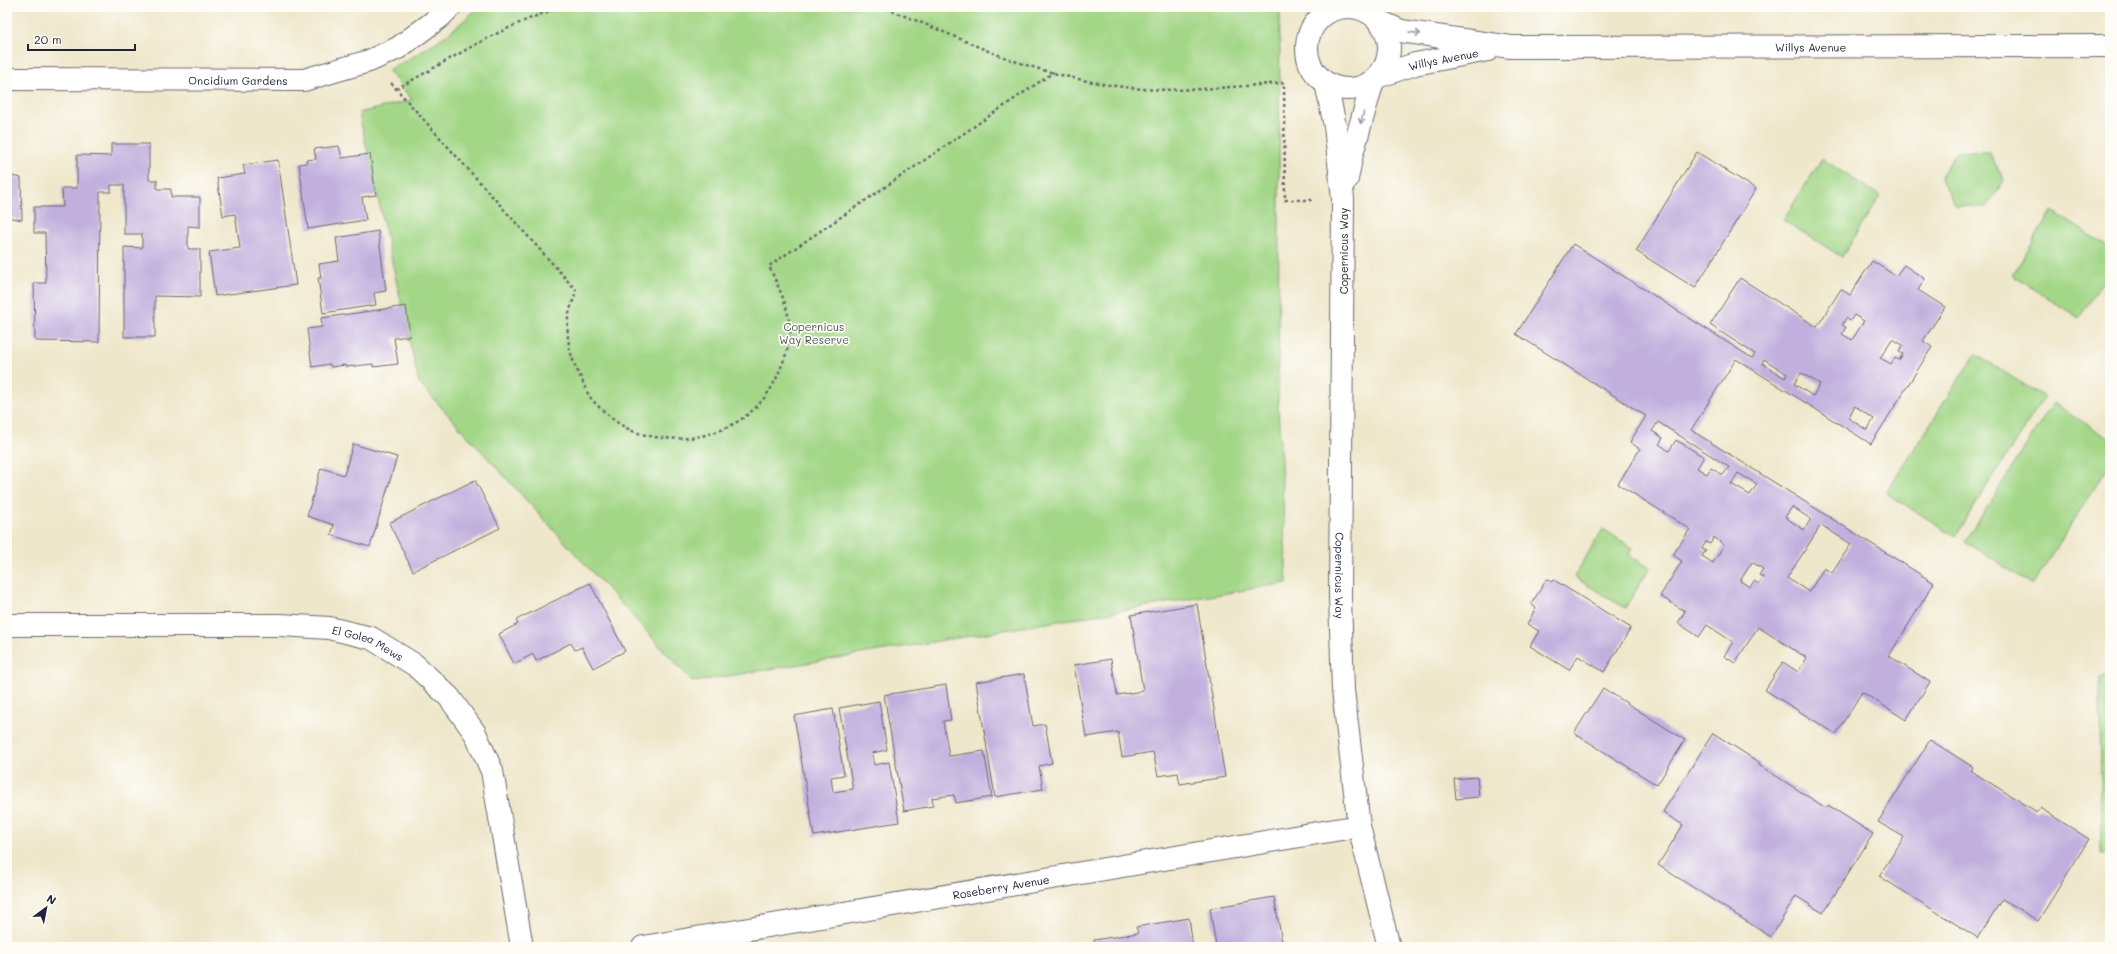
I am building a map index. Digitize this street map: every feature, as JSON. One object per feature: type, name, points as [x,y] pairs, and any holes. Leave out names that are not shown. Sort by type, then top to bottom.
[{"type":"street","name":"Oncidium Gardens","points":[[7,80],[304,80],[369,62],[398,48],[440,17],[450,7]]},
{"type":"street","points":[[1356,8],[1370,13],[1385,32],[1388,43],[1388,56],[1384,67],[1375,79],[1362,87],[1350,89],[1337,88],[1326,83],[1316,74],[1309,62],[1307,49],[1309,36],[1317,15],[1323,16],[1333,10],[1356,8]]},
{"type":"street","name":"Willys Avenue","points":[[1370,13],[1401,31],[1511,47],[2110,46]]},
{"type":"street","name":"Willys Avenue","points":[[1375,79],[1415,64],[1511,47]]},
{"type":"street","name":"Copernicus Way","points":[[1343,199],[1352,154],[1375,79]]},
{"type":"street","name":"Copernicus Way","points":[[1326,83],[1335,126],[1343,199],[1341,612],[1343,690],[1358,826],[1389,947]]},
{"type":"street","name":"El Golea Mews","points":[[7,625],[281,625],[329,628],[371,638],[415,665],[449,696],[475,733],[492,771],[522,947]]},
{"type":"street","name":"Roseberry Avenue","points":[[643,947],[1358,826]]},
{"type":"path","points":[[396,88],[499,32],[563,7]]},
{"type":"path","points":[[881,7],[928,24],[980,48],[1054,72],[1096,82],[1143,89],[1194,89],[1284,83],[1285,200],[1343,199]]},
{"type":"path","points":[[369,62],[396,88],[576,290],[568,319],[568,343],[577,370],[591,397],[612,418],[637,433],[662,438],[690,438],[718,433],[744,418],[764,399],[777,378],[787,352],[790,329],[785,300],[769,266],[1054,72]]},
{"type":"green space","name":"Copernicus Way Reserve","points":[[478,7],[1280,7],[1278,404],[1287,583],[693,682],[419,383],[359,113],[412,100],[388,70],[436,42],[458,26]]},
{"type":"green space","points":[[1957,151],[1989,152],[2004,180],[1987,207],[1956,206],[1940,178]]},
{"type":"green space","points":[[1822,159],[1880,196],[1842,257],[1783,220]]},
{"type":"green space","points":[[2052,211],[2110,248],[2110,270],[2079,318],[2012,275]]},
{"type":"green space","points":[[1975,354],[2044,397],[1955,536],[1886,493]]},
{"type":"green space","points":[[2053,403],[2110,439],[2110,464],[2033,585],[1965,542]]},
{"type":"green space","points":[[1603,529],[1633,548],[1629,555],[1650,568],[1625,608],[1574,577]]},
{"type":"green space","points":[[2100,678],[2110,678],[2110,854],[2101,854]]},
{"type":"building","points":[[285,7],[285,9],[264,8]]},
{"type":"building","points":[[111,144],[149,144],[149,180],[157,180],[157,189],[171,189],[171,197],[200,197],[200,227],[188,226],[188,249],[200,249],[200,297],[155,296],[155,337],[124,337],[124,247],[142,248],[142,234],[124,234],[124,185],[111,185],[111,192],[100,192],[99,342],[35,341],[34,283],[46,283],[45,233],[34,233],[34,207],[63,207],[62,188],[77,188],[77,155],[111,156]]},
{"type":"building","points":[[339,146],[342,158],[370,154],[376,195],[362,197],[366,220],[308,229],[299,164],[307,163],[306,160],[316,159],[314,149]]},
{"type":"building","points":[[1697,152],[1756,189],[1695,288],[1636,251]]},
{"type":"building","points":[[278,160],[296,285],[215,296],[209,252],[240,248],[235,214],[223,216],[217,178],[245,174],[243,165]]},
{"type":"building","points":[[7,175],[21,178],[22,220],[7,217]]},
{"type":"building","points":[[378,231],[386,291],[374,293],[376,305],[323,313],[318,278],[321,278],[319,264],[339,261],[336,238]]},
{"type":"building","points":[[1573,244],[1752,358],[1755,354],[1710,325],[1740,278],[1817,327],[1841,289],[1850,295],[1872,261],[1896,276],[1904,265],[1925,279],[1918,290],[1945,307],[1923,341],[1932,347],[1871,444],[1736,359],[1691,430],[1934,583],[1889,656],[1930,682],[1906,720],[1862,692],[1836,734],[1765,690],[1783,662],[1798,672],[1807,658],[1758,627],[1735,663],[1724,656],[1733,642],[1707,625],[1699,637],[1678,623],[1685,611],[1660,596],[1682,561],[1673,555],[1690,529],[1618,484],[1640,449],[1630,442],[1646,416],[1516,334]],"holes":[[[1854,315],[1864,321],[1852,340],[1842,334],[1846,327],[1842,325],[1846,318],[1850,321]],[[1892,339],[1903,345],[1899,352],[1903,354],[1899,360],[1895,358],[1891,364],[1880,358]],[[1764,359],[1787,374],[1785,378],[1762,363]],[[1801,373],[1820,384],[1813,396],[1794,384]],[[1855,406],[1874,419],[1867,430],[1848,418]],[[1658,422],[1729,467],[1723,475],[1711,468],[1707,474],[1697,468],[1704,457],[1676,440],[1669,451],[1659,444],[1663,438],[1652,431]],[[1738,473],[1757,484],[1750,495],[1731,484]],[[1792,507],[1811,519],[1804,530],[1785,517]],[[1821,525],[1851,544],[1832,573],[1824,568],[1809,592],[1787,578]],[[1714,537],[1724,545],[1713,563],[1702,556],[1706,550],[1702,548],[1706,542],[1710,544]],[[1752,562],[1763,569],[1759,575],[1763,577],[1759,584],[1754,581],[1750,587],[1740,581]]]},
{"type":"building","points":[[406,306],[410,336],[394,338],[398,364],[373,367],[373,364],[331,367],[330,364],[312,367],[307,329],[322,327],[321,318]]},
{"type":"building","points":[[353,444],[397,457],[370,547],[331,535],[334,525],[307,516],[321,468],[344,475]]},
{"type":"building","points":[[475,480],[500,528],[413,571],[389,523]]},
{"type":"building","points":[[1547,579],[1552,582],[1554,580],[1631,628],[1604,672],[1578,656],[1569,670],[1530,646],[1539,631],[1527,624],[1536,608],[1531,604]]},
{"type":"building","points":[[590,583],[625,651],[593,668],[582,647],[575,650],[571,643],[536,661],[533,654],[514,664],[499,634],[518,624],[516,620]]},
{"type":"building","points":[[1197,604],[1225,777],[1180,784],[1178,773],[1158,776],[1153,752],[1122,757],[1118,732],[1086,737],[1074,665],[1111,659],[1117,695],[1143,691],[1131,615]]},
{"type":"building","points":[[1024,674],[1033,726],[1045,724],[1052,763],[1039,766],[1043,789],[995,797],[976,682]]},
{"type":"building","points":[[946,685],[951,720],[943,721],[949,756],[984,751],[992,797],[956,803],[954,795],[932,798],[933,806],[904,811],[884,695]]},
{"type":"building","points":[[1603,688],[1685,740],[1657,785],[1574,733]]},
{"type":"building","points":[[879,701],[887,750],[872,753],[874,765],[889,762],[899,822],[814,836],[794,716],[833,709],[844,775],[831,777],[833,792],[853,789],[839,708]]},
{"type":"building","points":[[1713,733],[1760,763],[1759,765],[1826,808],[1828,805],[1873,834],[1823,913],[1796,896],[1771,937],[1658,865],[1683,825],[1663,812]]},
{"type":"building","points":[[1930,740],[1973,767],[1971,771],[2037,812],[2040,808],[2089,839],[2038,921],[2002,899],[1978,938],[1879,876],[1904,837],[1878,822]]},
{"type":"building","points":[[1477,777],[1479,797],[1456,799],[1454,779]]},
{"type":"building","points":[[1274,897],[1283,947],[1216,947],[1210,908]]},
{"type":"building","points":[[1189,918],[1193,947],[1095,947],[1094,940],[1138,933],[1136,927]]}]
